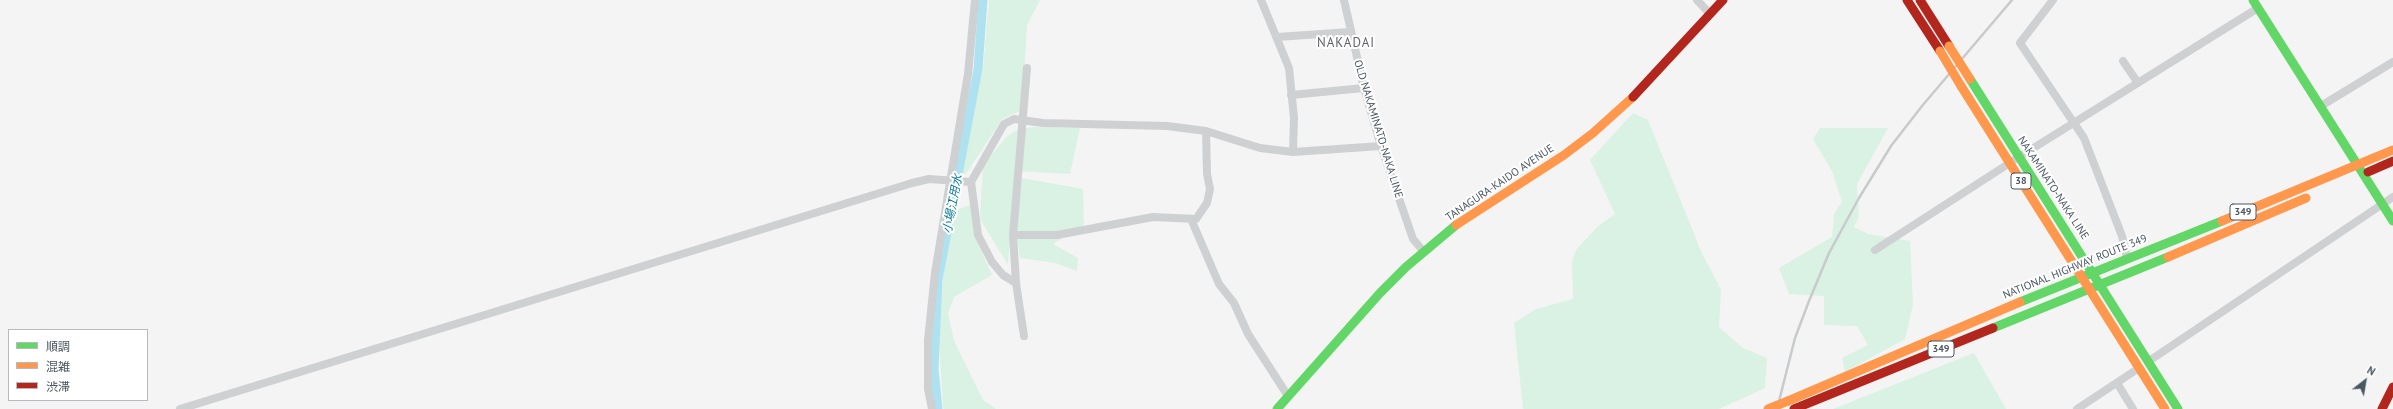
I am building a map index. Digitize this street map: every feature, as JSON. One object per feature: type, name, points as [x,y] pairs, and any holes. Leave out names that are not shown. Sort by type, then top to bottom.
[{"type":"main road","name":"TANAGURA-KAIDO AVENUE","points":[[1277,409],[1380,293],[1424,252],[1462,220],[1564,155],[1593,133],[1625,105],[1724,0]]},
{"type":"main road","name":"NAKAMINATO-NAKA LINE","points":[[1907,0],[2080,277],[2165,409]]},
{"type":"main road","name":"NAKAMINATO-NAKA LINE","points":[[1920,0],[2101,284],[2178,409]]},
{"type":"main road","points":[[2253,0],[2359,165],[2393,221]]},
{"type":"main road","name":"NATIONAL HIGHWAY ROUTE 349","points":[[1768,409],[2092,272],[2393,150]]},
{"type":"main road","points":[[2351,179],[2393,161]]},
{"type":"main road","name":"349","points":[[1794,409],[2101,284],[2316,193]]},
{"type":"main road","points":[[2382,409],[2393,387]]},
{"type":"street","points":[[932,409],[928,389],[928,340],[935,273],[952,180],[968,74],[975,0]]},
{"type":"street","points":[[1261,0],[1289,68],[1294,118],[1293,152]]},
{"type":"street","name":"OLD NAKAMINATO-NAKA LINE","points":[[1344,0],[1350,32],[1364,88],[1381,146],[1413,239],[1424,252]]},
{"type":"street","points":[[1697,0],[1710,14]]},
{"type":"street","points":[[2053,0],[2020,43],[2084,138],[2122,236],[2127,258]]},
{"type":"street","points":[[1876,250],[2019,157],[2258,8]]},
{"type":"street","points":[[1277,37],[1350,32]]},
{"type":"street","points":[[2123,61],[2138,83]]},
{"type":"street","points":[[2321,106],[2393,62]]},
{"type":"street","points":[[1024,336],[1016,283],[1013,236],[1024,120],[1027,68]]},
{"type":"street","points":[[1291,95],[1364,88]]},
{"type":"street","points":[[1016,283],[1002,275],[992,262],[978,236],[966,182],[1004,124],[1014,119],[1167,126],[1206,131],[1260,148],[1293,152],[1381,146]]},
{"type":"street","points":[[1013,236],[1057,235],[1153,217],[1191,218],[1196,220],[1207,204],[1209,197],[1206,131]]},
{"type":"street","points":[[180,409],[912,183],[929,179],[966,182]]},
{"type":"street","points":[[2149,361],[2393,197]]},
{"type":"street","points":[[1191,218],[1219,284],[1234,303],[1248,334],[1288,396]]},
{"type":"street","points":[[2077,409],[2139,368]]},
{"type":"street","points":[[2117,383],[2133,409]]},
{"type":"green space","points":[[989,0],[1040,0],[1027,25],[1022,110],[1002,119],[966,174],[960,173],[983,68]]},
{"type":"green space","points":[[1633,113],[1648,120],[1701,251],[1721,290],[1719,327],[1743,348],[1767,358],[1765,388],[1719,409],[1523,409],[1514,323],[1536,309],[1573,299],[1572,261],[1576,250],[1597,227],[1615,214],[1590,160]]},
{"type":"green space","points":[[1032,127],[1080,128],[1070,174],[1015,171],[1008,265],[980,219],[983,165],[1007,136],[1017,130]]},
{"type":"green space","points":[[1820,128],[1888,128],[1857,184],[1859,216],[1854,227],[1868,234],[1910,241],[1913,305],[1905,339],[1845,372],[1842,358],[1868,345],[1857,326],[1824,325],[1824,296],[1789,294],[1779,268],[1832,237],[1834,214],[1842,202],[1832,171],[1813,139]]},
{"type":"green space","points":[[1022,178],[1083,189],[1084,225],[1053,244],[1078,258],[1077,271],[1055,263],[1020,258],[1016,228]]},
{"type":"green space","points":[[970,205],[975,237],[992,275],[954,297],[948,313],[954,341],[983,400],[996,409],[944,409],[939,343],[943,279],[953,211]]},
{"type":"green space","points":[[1974,353],[2006,409],[1833,409]]},
{"type":"waterway","name":"小場江用水","points":[[938,409],[934,369],[938,280],[978,69],[983,0]]},
{"type":"railway","points":[[1777,409],[1795,338],[1809,301],[1829,253],[1859,198],[1891,146],[1922,106],[2012,0]]},
{"type":"traffic: fast","points":[[2253,0],[2393,221]]},
{"type":"traffic: fast","points":[[1970,79],[2178,409]]},
{"type":"traffic: fast","points":[[2020,302],[2222,221]]},
{"type":"traffic: fast","points":[[1277,409],[1380,293],[1406,267],[1456,225]]},
{"type":"traffic: fast","points":[[1993,328],[2168,257]]},
{"type":"traffic: slow","points":[[1949,46],[1970,79]]},
{"type":"traffic: slow","points":[[1940,51],[1961,86]]},
{"type":"traffic: slow","points":[[1961,86],[2165,409]]},
{"type":"traffic: slow","points":[[1456,225],[1564,155],[1593,133],[1633,97]]},
{"type":"traffic: slow","points":[[2222,221],[2393,150]]},
{"type":"traffic: slow","points":[[2168,257],[2306,198]]},
{"type":"traffic: slow","points":[[1788,401],[2020,302]]},
{"type":"traffic: slow","points":[[1768,409],[1788,401]]},
{"type":"traffic: jam","points":[[1633,97],[1723,0]]},
{"type":"traffic: jam","points":[[1907,0],[1940,51]]},
{"type":"traffic: jam","points":[[1920,0],[1949,46]]},
{"type":"traffic: jam","points":[[2368,172],[2393,161]]},
{"type":"traffic: jam","points":[[1794,409],[1993,328]]},
{"type":"traffic: jam","points":[[2382,409],[2393,387]]},
{"type":"district","name":"NAKADAI","points":[[1346,43]]}]
